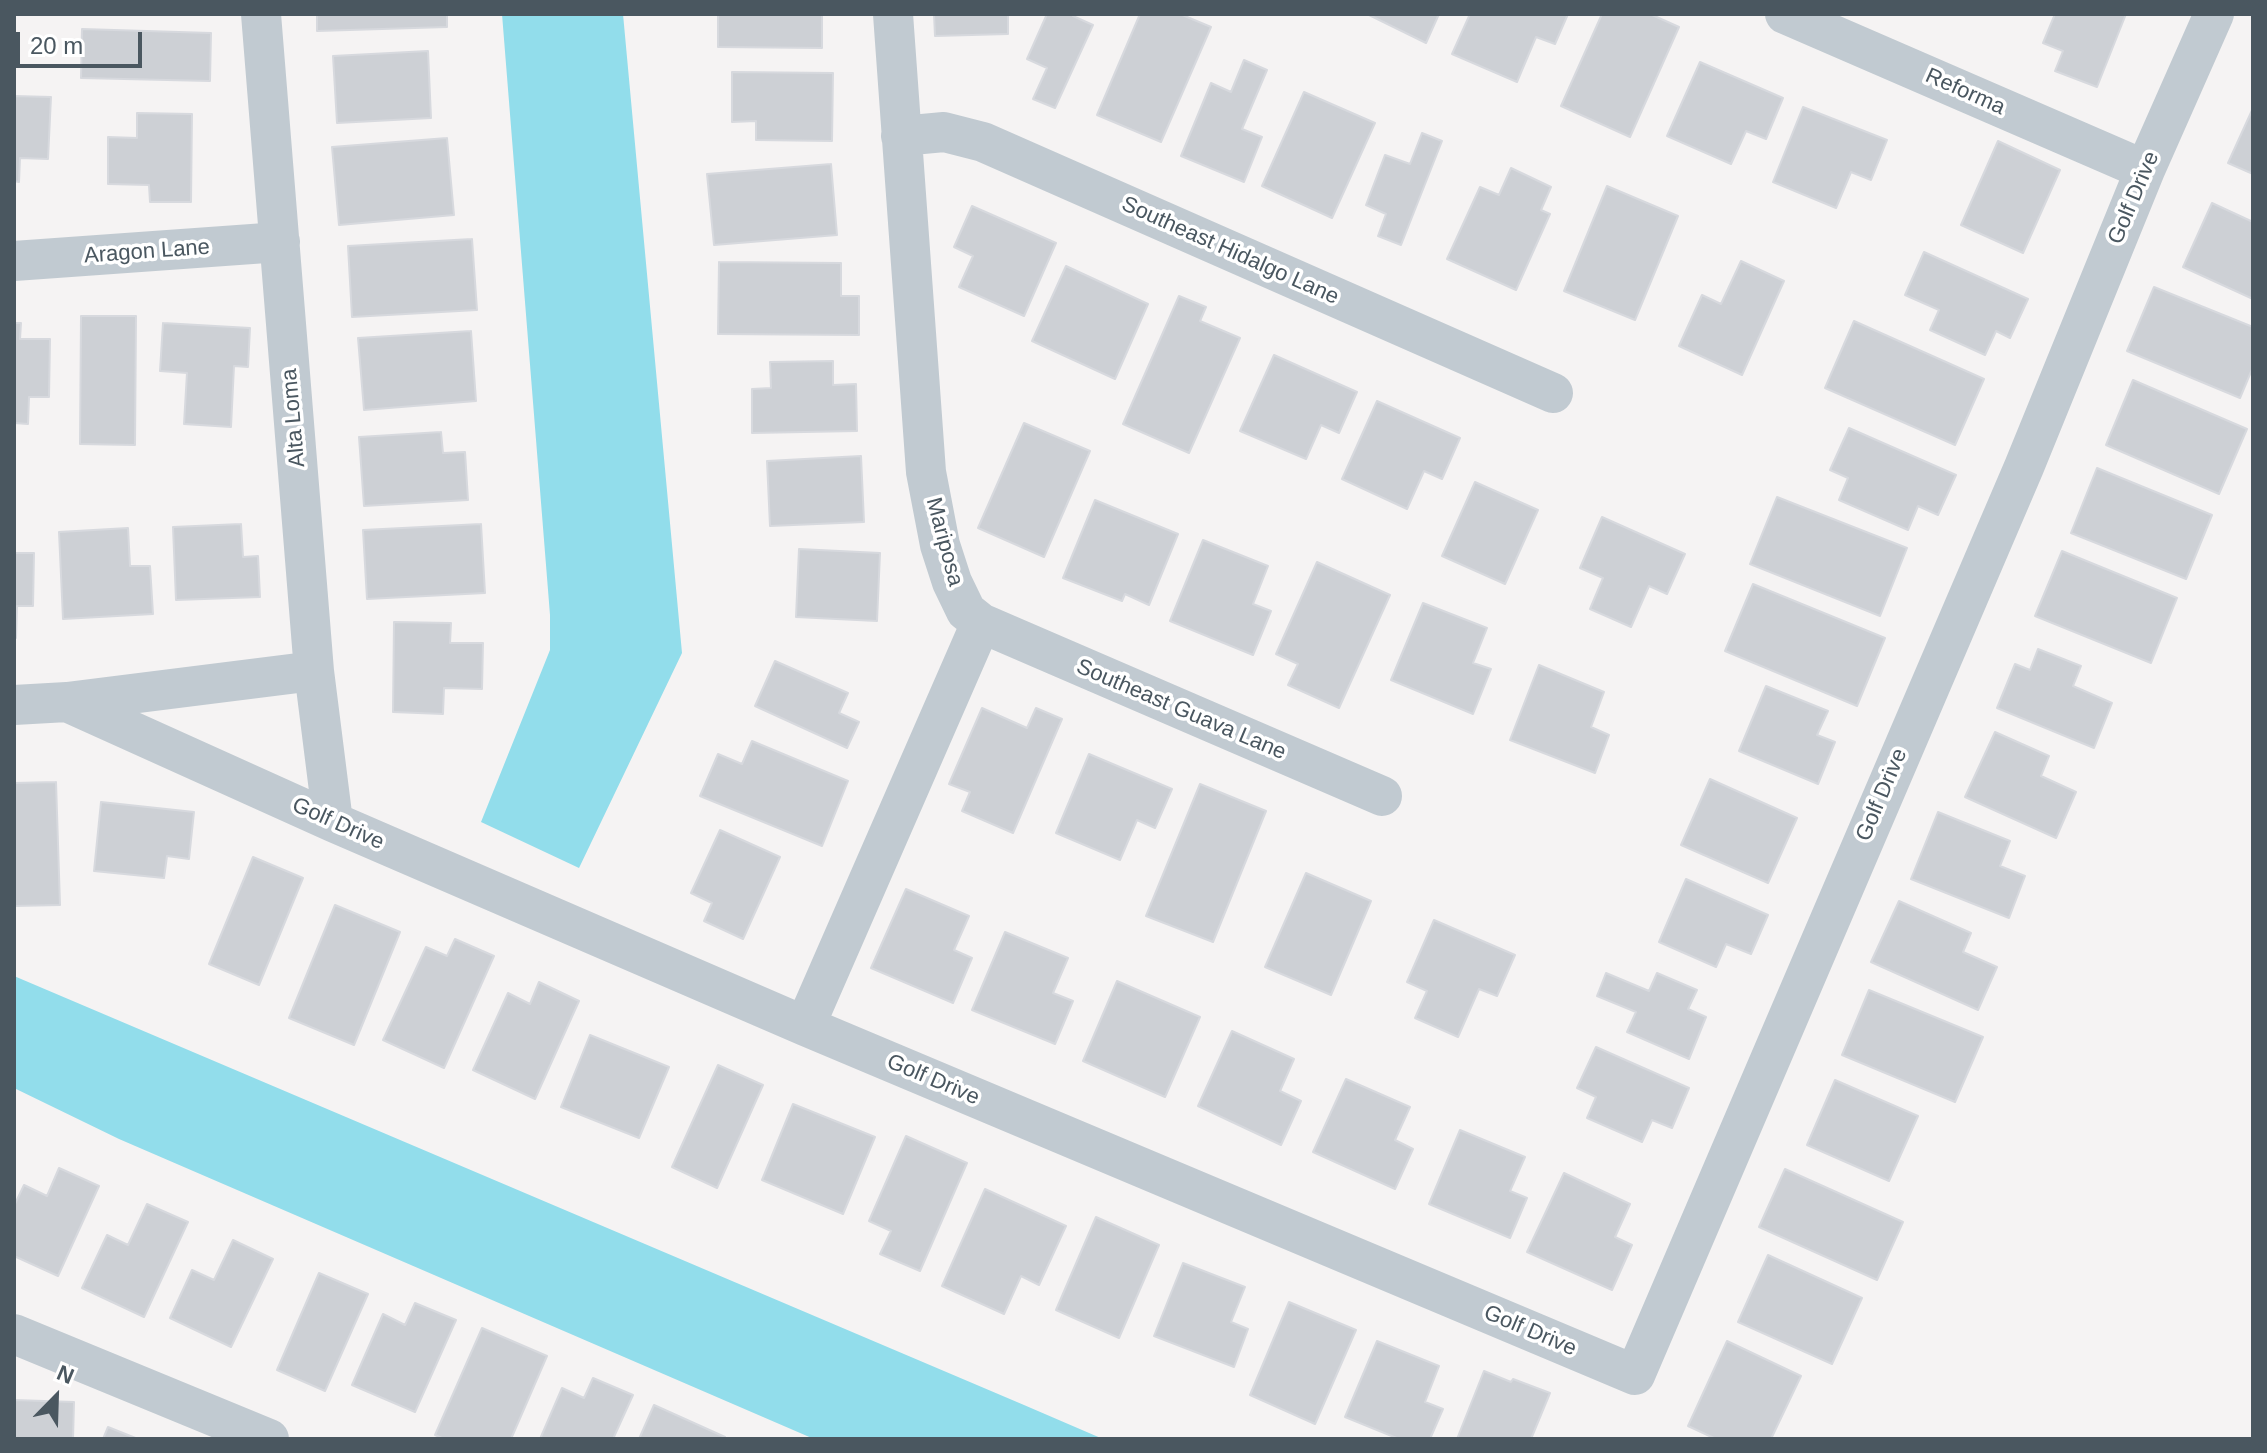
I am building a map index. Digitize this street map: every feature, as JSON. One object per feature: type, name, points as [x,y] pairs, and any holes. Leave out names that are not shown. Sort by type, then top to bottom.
[{"type":"street","name":"Alta Loma","points":[[261,14],[314,671],[333,822]]},
{"type":"street","name":"Mariposa","points":[[893,14],[926,472],[940,545],[952,582],[966,611],[981,623]]},
{"type":"street","name":"Reforma","points":[[1785,14],[2145,170]]},
{"type":"street","name":"Golf Drive","points":[[67,702],[333,822],[805,1026],[1635,1375],[2024,467],[2145,170],[2214,14]]},
{"type":"street","name":"Southeast Hidalgo Lane","points":[[901,136],[944,132],[983,142],[1553,393]]},
{"type":"street","name":"Aragon Lane","points":[[14,261],[280,242]]},
{"type":"street","name":"Southeast Guava Lane","points":[[981,623],[1382,796]]},
{"type":"street","points":[[805,1026],[981,623]]},
{"type":"street","name":"Golf Drive","points":[[14,705],[67,702],[314,671]]},
{"type":"street","points":[[14,1334],[269,1439]]},
{"type":"water","points":[[502,14],[623,14],[682,653],[579,868],[481,822],[550,650],[550,615]]},
{"type":"water","points":[[14,976],[1103,1439],[814,1439],[119,1139],[14,1088]]},
{"type":"building","points":[[317,14],[447,14],[447,27],[317,31]]},
{"type":"building","points":[[718,14],[822,14],[822,48],[718,47]]},
{"type":"building","points":[[934,14],[1008,14],[1008,34],[935,36]]},
{"type":"building","points":[[1047,14],[1074,14],[1093,25],[1055,108],[1033,99],[1047,68],[1027,59]]},
{"type":"building","points":[[1140,14],[1180,14],[1211,27],[1161,142],[1097,115]]},
{"type":"building","points":[[1367,14],[1439,14],[1426,43]]},
{"type":"building","points":[[1470,14],[1568,14],[1555,44],[1536,37],[1517,82],[1452,54]]},
{"type":"building","points":[[1602,14],[1650,14],[1679,27],[1630,137],[1561,106]]},
{"type":"building","points":[[2055,14],[2126,14],[2097,87],[2055,71],[2063,51],[2043,43]]},
{"type":"building","points":[[82,29],[211,33],[210,81],[81,78]]},
{"type":"building","points":[[428,51],[431,118],[337,123],[333,56]]},
{"type":"building","points":[[1244,60],[1267,70],[1242,129],[1262,137],[1244,182],[1181,156],[1211,83],[1231,92]]},
{"type":"building","points":[[1700,62],[1783,98],[1766,139],[1746,131],[1731,164],[1667,136]]},
{"type":"building","points":[[732,72],[833,73],[832,141],[756,140],[756,121],[732,122]]},
{"type":"building","points":[[1304,92],[1375,123],[1332,218],[1262,186]]},
{"type":"building","points":[[14,96],[51,97],[48,159],[20,158],[19,182],[14,181]]},
{"type":"building","points":[[1803,107],[1887,140],[1871,180],[1851,172],[1836,208],[1773,182]]},
{"type":"building","points":[[2253,108],[2253,174],[2228,163]]},
{"type":"building","points":[[137,113],[192,114],[191,202],[150,202],[149,185],[108,184],[108,137],[137,138]]},
{"type":"building","points":[[1422,133],[1442,141],[1401,245],[1378,236],[1386,214],[1366,205],[1385,155],[1410,164]]},
{"type":"building","points":[[447,138],[454,215],[339,225],[332,147]]},
{"type":"building","points":[[1998,141],[2060,170],[2023,253],[1961,225]]},
{"type":"building","points":[[831,164],[837,235],[714,245],[707,174]]},
{"type":"building","points":[[1511,168],[1551,187],[1541,210],[1550,214],[1516,290],[1447,259],[1480,187],[1499,195]]},
{"type":"building","points":[[1607,186],[1678,216],[1635,320],[1564,291]]},
{"type":"building","points":[[2212,203],[2253,222],[2253,299],[2183,267]]},
{"type":"building","points":[[972,206],[1056,243],[1024,316],[959,287],[973,256],[954,247]]},
{"type":"building","points":[[472,239],[477,310],[352,317],[348,246]]},
{"type":"building","points":[[1924,252],[2028,299],[2010,338],[1996,331],[1985,355],[1930,330],[1939,310],[1905,295]]},
{"type":"building","points":[[1741,261],[1784,281],[1742,375],[1679,346],[1702,295],[1721,304]]},
{"type":"building","points":[[719,262],[841,263],[841,296],[859,296],[859,335],[718,334]]},
{"type":"building","points":[[1066,266],[1148,304],[1115,379],[1032,341]]},
{"type":"building","points":[[2154,287],[2253,327],[2253,367],[2240,398],[2127,351]]},
{"type":"building","points":[[1179,296],[1206,307],[1200,321],[1240,338],[1189,453],[1123,424]]},
{"type":"building","points":[[81,316],[136,316],[135,445],[80,444]]},
{"type":"building","points":[[1854,321],[1984,379],[1955,445],[1825,388]]},
{"type":"building","points":[[14,323],[21,323],[20,339],[50,339],[49,397],[29,397],[28,424],[14,423]]},
{"type":"building","points":[[163,323],[250,328],[248,367],[234,366],[231,427],[184,424],[187,373],[160,371]]},
{"type":"building","points":[[471,331],[476,401],[364,410],[358,338]]},
{"type":"building","points":[[1274,355],[1357,392],[1339,433],[1321,425],[1306,459],[1240,431]]},
{"type":"building","points":[[833,361],[833,385],[856,384],[857,431],[752,433],[752,389],[771,388],[770,362]]},
{"type":"building","points":[[2133,380],[2247,429],[2219,494],[2106,445]]},
{"type":"building","points":[[1377,401],[1460,438],[1442,479],[1424,471],[1407,509],[1342,479]]},
{"type":"building","points":[[1024,423],[1090,451],[1044,557],[978,528]]},
{"type":"building","points":[[1849,428],[1956,475],[1938,515],[1918,506],[1908,530],[1839,500],[1848,478],[1830,470]]},
{"type":"building","points":[[441,432],[443,453],[465,452],[468,500],[364,506],[359,437]]},
{"type":"building","points":[[861,456],[864,522],[770,526],[767,461]]},
{"type":"building","points":[[2097,468],[2212,515],[2186,579],[2071,533]]},
{"type":"building","points":[[1475,482],[1538,510],[1505,584],[1442,556]]},
{"type":"building","points":[[1777,497],[1907,548],[1880,616],[1750,564]]},
{"type":"building","points":[[1095,500],[1178,534],[1149,605],[1125,594],[1122,601],[1063,578]]},
{"type":"building","points":[[1602,517],[1685,554],[1667,594],[1649,586],[1631,627],[1590,609],[1603,578],[1580,568]]},
{"type":"building","points":[[241,524],[243,557],[258,556],[260,597],[176,600],[173,527]]},
{"type":"building","points":[[481,524],[485,593],[367,599],[363,530]]},
{"type":"building","points":[[128,528],[130,566],[150,566],[153,614],[63,619],[59,532]]},
{"type":"building","points":[[1203,540],[1268,566],[1253,604],[1271,611],[1253,655],[1170,621]]},
{"type":"building","points":[[799,549],[880,553],[877,621],[796,617]]},
{"type":"building","points":[[2062,551],[2177,598],[2151,663],[2035,616]]},
{"type":"building","points":[[14,553],[34,553],[33,606],[17,606],[16,638],[14,638]]},
{"type":"building","points":[[1317,562],[1390,595],[1339,708],[1288,685],[1298,664],[1276,654]]},
{"type":"building","points":[[1753,584],[1885,638],[1857,706],[1725,651]]},
{"type":"building","points":[[1423,603],[1487,628],[1473,663],[1491,669],[1473,714],[1391,680]]},
{"type":"building","points":[[394,622],[451,623],[450,643],[483,643],[482,689],[444,688],[443,714],[393,712]]},
{"type":"building","points":[[2038,649],[2081,666],[2073,686],[2112,703],[2094,748],[1997,708],[2015,664],[2030,670]]},
{"type":"building","points":[[775,661],[848,693],[839,713],[859,722],[847,748],[755,706]]},
{"type":"building","points":[[1539,665],[1604,692],[1591,727],[1609,735],[1595,773],[1510,740]]},
{"type":"building","points":[[1766,686],[1828,711],[1817,735],[1835,742],[1818,784],[1739,751]]},
{"type":"building","points":[[982,708],[1027,728],[1036,708],[1062,719],[1013,833],[962,811],[970,792],[949,784]]},
{"type":"building","points":[[1995,732],[2049,756],[2041,776],[2076,792],[2056,838],[1965,797]]},
{"type":"building","points":[[752,741],[848,781],[822,846],[700,796],[718,754],[742,764]]},
{"type":"building","points":[[1089,754],[1172,789],[1155,828],[1137,820],[1120,860],[1056,833]]},
{"type":"building","points":[[1710,779],[1797,818],[1768,883],[1681,845]]},
{"type":"building","points":[[56,782],[60,905],[14,906],[14,783]]},
{"type":"building","points":[[1200,784],[1266,811],[1213,942],[1146,916]]},
{"type":"building","points":[[101,802],[194,812],[189,859],[167,856],[164,878],[94,871]]},
{"type":"building","points":[[1938,812],[2010,841],[2000,866],[2025,876],[2009,918],[1911,879]]},
{"type":"building","points":[[720,830],[780,857],[743,939],[704,921],[712,903],[691,893]]},
{"type":"building","points":[[253,857],[303,878],[259,985],[209,964]]},
{"type":"building","points":[[1306,873],[1371,901],[1331,995],[1265,967]]},
{"type":"building","points":[[1686,879],[1768,915],[1751,954],[1726,944],[1716,967],[1659,942]]},
{"type":"building","points":[[906,889],[969,916],[954,950],[972,958],[953,1003],[871,968]]},
{"type":"building","points":[[1899,901],[1971,933],[1963,952],[1997,967],[1978,1010],[1871,962]]},
{"type":"building","points":[[335,905],[400,932],[354,1045],[289,1018]]},
{"type":"building","points":[[1434,920],[1515,955],[1497,996],[1479,989],[1458,1037],[1415,1018],[1427,991],[1407,982]]},
{"type":"building","points":[[1005,932],[1068,958],[1053,993],[1073,1001],[1055,1044],[972,1010]]},
{"type":"building","points":[[455,939],[494,956],[444,1068],[383,1040],[426,947],[447,956]]},
{"type":"building","points":[[1606,973],[1649,991],[1657,973],[1697,990],[1688,1009],[1706,1017],[1689,1059],[1627,1032],[1636,1012],[1597,996]]},
{"type":"building","points":[[1117,981],[1200,1017],[1165,1097],[1083,1061]]},
{"type":"building","points":[[539,982],[579,1001],[535,1099],[473,1070],[508,993],[530,1004]]},
{"type":"building","points":[[1869,990],[1983,1037],[1955,1102],[1842,1055]]},
{"type":"building","points":[[1232,1031],[1294,1059],[1280,1091],[1301,1101],[1281,1145],[1198,1106]]},
{"type":"building","points":[[590,1035],[669,1067],[639,1138],[561,1107]]},
{"type":"building","points":[[1596,1047],[1689,1088],[1672,1128],[1652,1120],[1642,1142],[1587,1118],[1596,1097],[1577,1088]]},
{"type":"building","points":[[718,1065],[763,1085],[717,1188],[672,1167]]},
{"type":"building","points":[[1346,1079],[1410,1107],[1395,1140],[1413,1149],[1395,1189],[1313,1152]]},
{"type":"building","points":[[1835,1080],[1918,1116],[1889,1181],[1807,1145]]},
{"type":"building","points":[[793,1104],[875,1137],[843,1214],[762,1180]]},
{"type":"building","points":[[1460,1130],[1525,1157],[1510,1191],[1527,1198],[1510,1238],[1429,1204]]},
{"type":"building","points":[[906,1136],[967,1163],[920,1271],[880,1254],[891,1231],[869,1221]]},
{"type":"building","points":[[59,1168],[99,1186],[58,1276],[14,1256],[14,1206],[24,1185],[47,1196]]},
{"type":"building","points":[[1785,1169],[1903,1222],[1877,1280],[1759,1227]]},
{"type":"building","points":[[1564,1173],[1630,1204],[1615,1237],[1632,1245],[1612,1290],[1527,1252]]},
{"type":"building","points":[[985,1189],[1066,1226],[1039,1285],[1021,1276],[1004,1314],[942,1286]]},
{"type":"building","points":[[147,1204],[188,1222],[144,1317],[82,1288],[107,1235],[128,1245]]},
{"type":"building","points":[[1096,1217],[1159,1245],[1119,1338],[1056,1310]]},
{"type":"building","points":[[233,1240],[273,1259],[231,1347],[170,1318],[192,1270],[214,1280]]},
{"type":"building","points":[[1768,1255],[1862,1298],[1832,1364],[1738,1322]]},
{"type":"building","points":[[1183,1263],[1245,1287],[1231,1322],[1248,1329],[1234,1367],[1154,1336]]},
{"type":"building","points":[[319,1273],[368,1294],[325,1391],[277,1370]]},
{"type":"building","points":[[1289,1302],[1356,1330],[1315,1424],[1250,1395]]},
{"type":"building","points":[[415,1303],[456,1320],[415,1412],[352,1385],[383,1314],[405,1325]]},
{"type":"building","points":[[482,1328],[547,1356],[511,1439],[444,1439],[435,1435]]},
{"type":"building","points":[[1377,1341],[1439,1366],[1425,1402],[1443,1409],[1430,1439],[1399,1439],[1345,1417]]},
{"type":"building","points":[[1727,1341],[1801,1376],[1771,1439],[1716,1439],[1688,1426]]},
{"type":"building","points":[[1484,1371],[1550,1393],[1531,1439],[1457,1439]]},
{"type":"building","points":[[593,1378],[633,1395],[613,1439],[540,1439],[562,1388],[584,1398]]},
{"type":"building","points":[[14,1400],[74,1402],[73,1439],[14,1439]]},
{"type":"building","points":[[654,1405],[725,1437],[639,1439]]},
{"type":"building","points":[[108,1427],[138,1439],[103,1439]]}]
